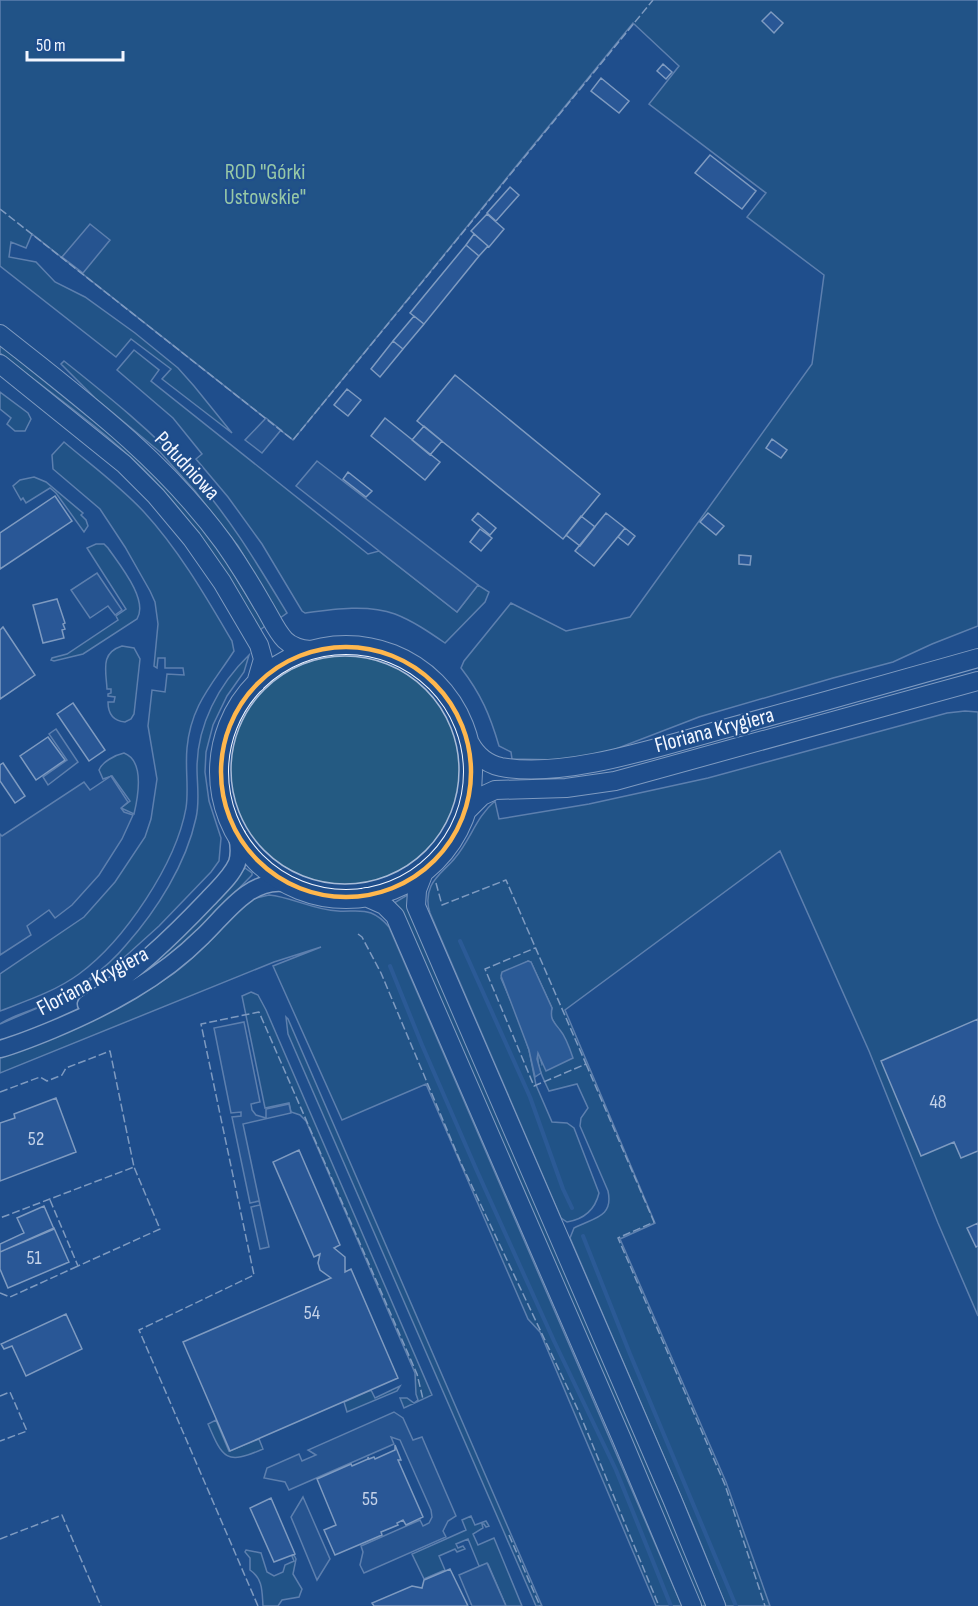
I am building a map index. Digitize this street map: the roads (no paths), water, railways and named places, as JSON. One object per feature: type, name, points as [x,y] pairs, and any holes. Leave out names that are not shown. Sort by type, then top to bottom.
[{"type":"main road","name":"Południowa","points":[[0,334],[113,424],[160,467],[189,498],[218,536],[285,640],[294,646],[310,650]]},
{"type":"main road","name":"Południowa","points":[[0,364],[124,464],[156,496],[192,539],[227,589],[259,645],[263,659],[256,683]]},
{"type":"main road","points":[[342,645],[363,646],[394,654],[430,676],[451,700],[461,718],[470,743],[473,781],[466,812],[453,841],[440,857],[424,872],[397,888],[366,897],[345,899],[324,897],[303,891],[284,883],[258,864],[237,836],[229,820],[222,800],[219,779],[224,737],[232,717],[242,699],[256,683],[281,663],[310,650],[342,645]]},
{"type":"main road","name":"Floriana Krygiera","points":[[470,743],[483,760],[500,767],[543,769],[585,764],[642,751],[978,658]]},
{"type":"main road","name":"Floriana Krygiera","points":[[466,812],[482,796],[495,790],[566,788],[625,779],[978,681]]},
{"type":"main road","points":[[424,872],[417,890],[416,906],[717,1606]]},
{"type":"main road","points":[[366,897],[384,905],[395,916],[692,1606]]},
{"type":"street","name":"Floriana Krygiera","points":[[0,1043],[85,1005],[144,963],[182,927],[233,870],[239,854],[237,836]]},
{"type":"street","name":"Floriana Krygiera","points":[[0,1049],[13,1046],[69,1022],[136,988],[184,954],[250,891],[264,884],[284,883]]},
{"type":"waterway","points":[[460,941],[530,1097],[572,1208]]},
{"type":"waterway","points":[[390,966],[477,1171],[554,1341],[616,1470],[671,1606]]},
{"type":"waterway","points":[[583,1236],[736,1606]]},
{"type":"park label","name":"ROD \"Górki Ustowskie\"","points":[[265,184]]}]
